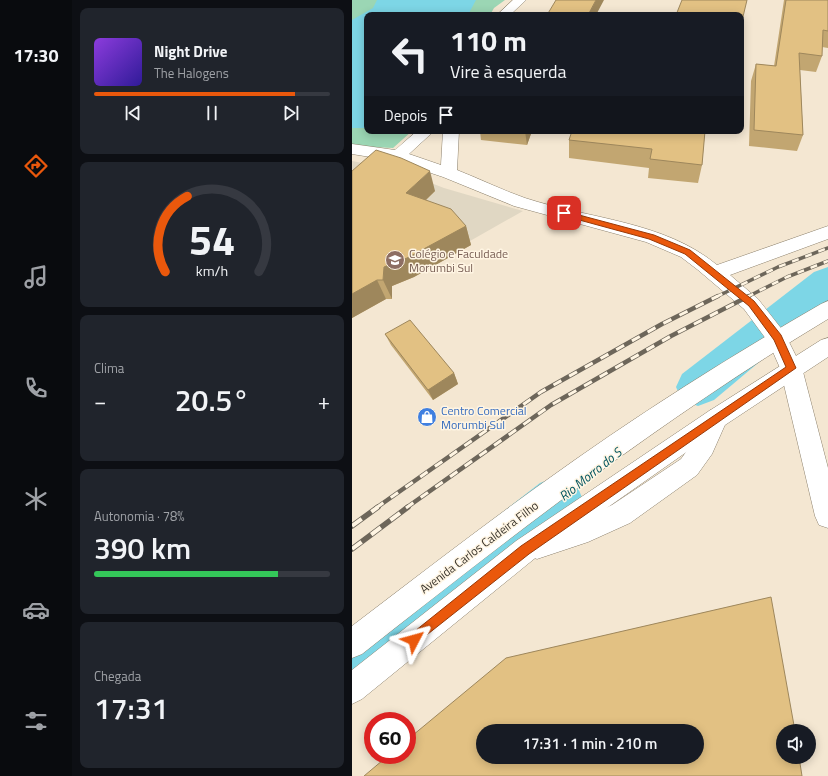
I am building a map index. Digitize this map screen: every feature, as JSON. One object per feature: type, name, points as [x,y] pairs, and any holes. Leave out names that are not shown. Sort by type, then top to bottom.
[{"type":"street","points":[[506,12],[520,0]]},
{"type":"street","points":[[450,173],[449,149],[451,134]]},
{"type":"street","points":[[430,146],[450,173],[520,202],[652,237],[688,252],[752,304],[778,338],[792,368],[821,456],[828,516]]},
{"type":"street","points":[[352,149],[398,156],[430,146]]},
{"type":"street","points":[[398,156],[430,146]]},
{"type":"street","points":[[715,273],[828,232]]},
{"type":"street","name":"Avenida Carlos Caldeira Filho","points":[[352,644],[470,553],[617,444],[778,338],[828,309]]},
{"type":"street","points":[[352,689],[525,550],[588,530],[606,522],[621,514],[689,467],[704,446],[717,418],[828,346]]},
{"type":"shaded area","name":"Colégio e Faculdade Morumbi Sul","points":[[352,161],[395,169],[444,188],[523,211],[352,308]]},
{"type":"green space","points":[[352,0],[505,0],[494,8],[492,12],[364,12],[364,134],[409,134],[393,148],[352,146]]},
{"type":"water","points":[[377,0],[476,0],[470,12],[366,12],[373,8]]},
{"type":"water","points":[[364,13],[364,128],[352,128],[352,20]]},
{"type":"building","points":[[556,0],[596,0],[590,12],[549,12]]},
{"type":"building","points":[[682,0],[747,0],[744,12],[677,12]]},
{"type":"building","points":[[786,0],[828,0],[828,31],[823,30],[822,56],[799,53],[803,135],[754,130],[756,64],[776,66]]},
{"type":"building","points":[[571,134],[705,134],[702,165],[650,159],[652,149],[569,140]]},
{"type":"building","name":"Colégio e Faculdade Morumbi Sul","points":[[376,150],[401,158],[430,171],[406,193],[451,209],[466,226],[407,258],[384,267],[383,280],[377,280],[352,294],[352,171]]},
{"type":"building","points":[[410,320],[454,373],[428,390],[385,334]]},
{"type":"building","points":[[771,597],[794,724],[776,724],[776,764],[800,764],[802,776],[364,776],[378,764],[416,764],[416,733],[506,658]]},
{"type":"waterway","name":"Rio Morro do S","points":[[698,387],[828,282]]},
{"type":"waterway","name":"Rio Morro do S","points":[[352,666],[558,500]]},
{"type":"railway","points":[[716,297],[778,267],[828,248]]},
{"type":"railway","points":[[749,296],[787,277],[828,261]]},
{"type":"railway","points":[[406,508],[551,405],[671,336],[749,296]]},
{"type":"railway","points":[[376,508],[541,392],[662,324],[716,297]]},
{"type":"railway","points":[[352,526],[378,507]]},
{"type":"railway","points":[[352,549],[408,507]]},
{"type":"place","name":"Colégio e Faculdade Morumbi Sul","points":[[395,260]]},
{"type":"place","name":"Centro Comercial Morumbi Sul","points":[[427,417]]},
{"type":"route","points":[[414,640],[525,550],[792,368],[778,338],[752,304],[688,252],[652,237],[564,213]]}]
